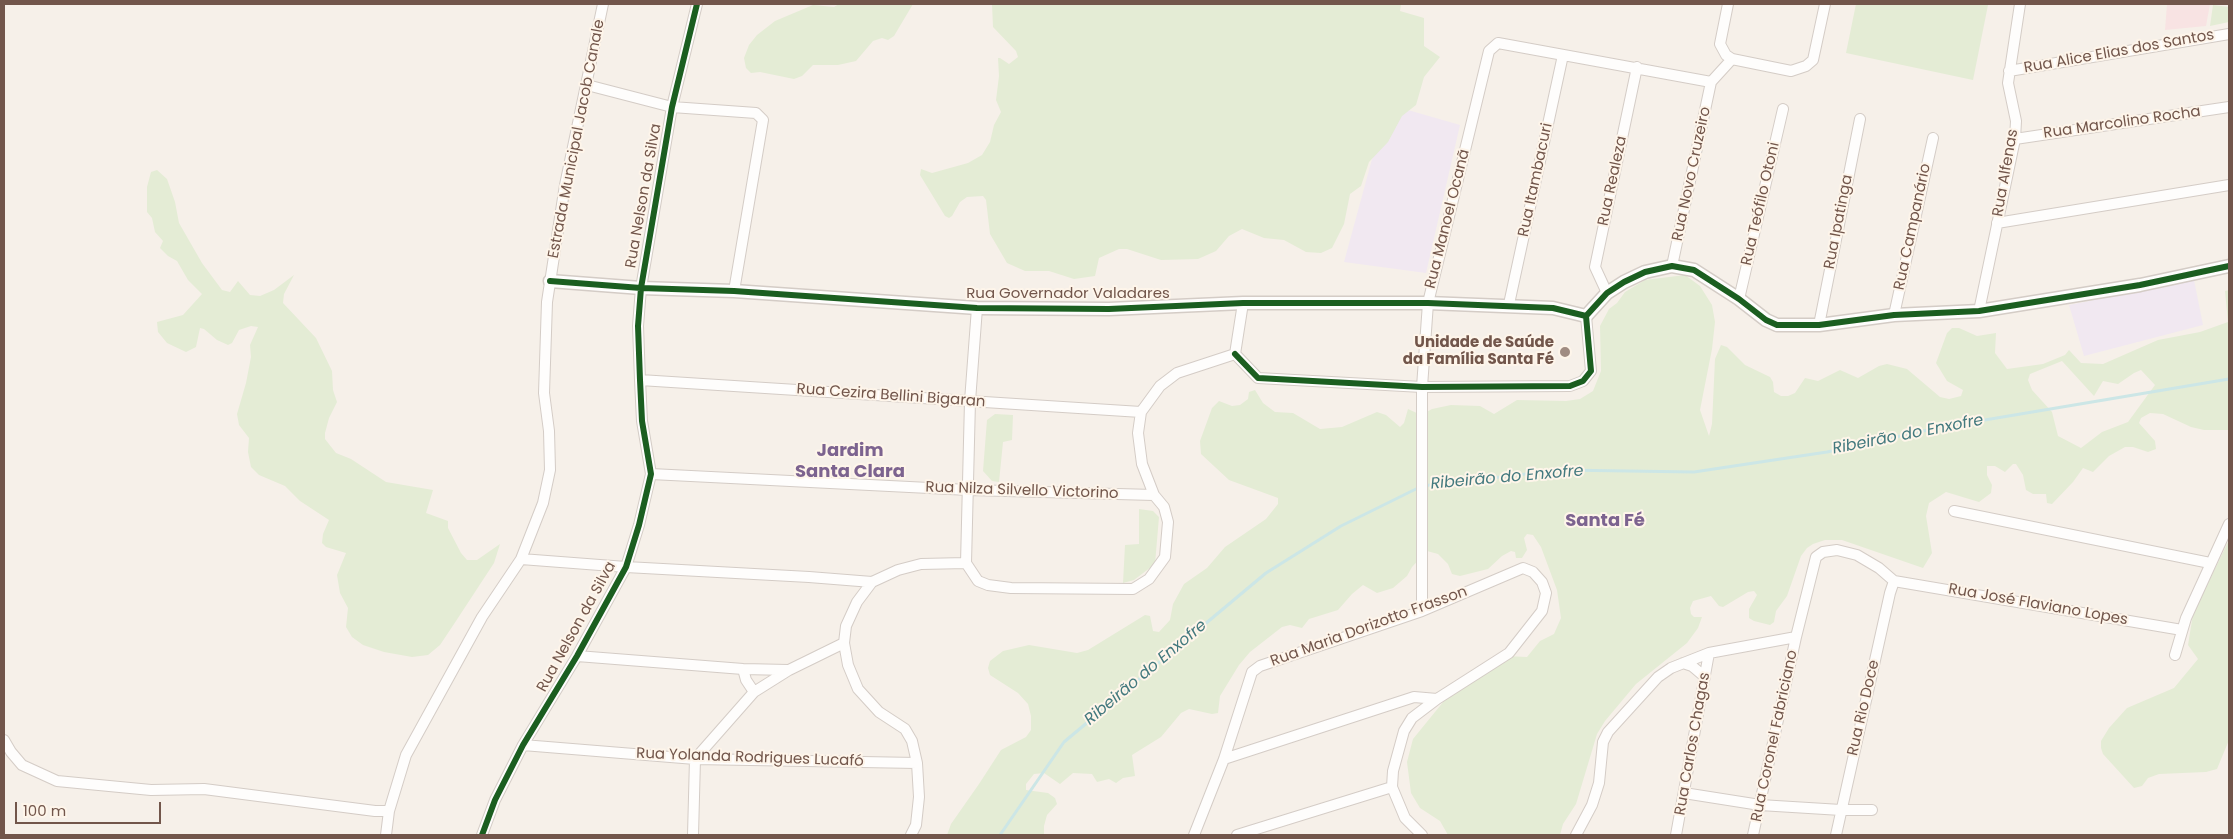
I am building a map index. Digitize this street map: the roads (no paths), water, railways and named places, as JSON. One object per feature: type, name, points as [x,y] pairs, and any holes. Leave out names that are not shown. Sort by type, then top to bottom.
[{"type":"street","name":"Estrada Municipal Jacob Canale","points":[[386,835],[389,811],[406,755],[482,616],[521,559],[543,503],[550,470],[549,431],[544,393],[547,302],[565,185],[603,4]]},
{"type":"street","name":"Rua Nelson da Silva","points":[[482,835],[495,800],[523,745],[577,656],[626,567],[639,525],[651,474],[642,421],[638,326],[641,288],[672,107],[697,4]]},
{"type":"street","points":[[1728,4],[1721,38],[1722,50],[1732,59],[1791,71],[1806,66],[1813,60],[1826,4]]},
{"type":"street","name":"Rua Alfenas","points":[[1979,311],[2015,139],[2016,121],[2008,83],[2020,4]]},
{"type":"street","name":"Rua Alice Elias dos Santos","points":[[2009,71],[2229,34]]},
{"type":"street","name":"Rua Manoel Ocanã","points":[[1422,611],[1422,387],[1428,303],[1489,51],[1498,43],[1563,55]]},
{"type":"street","points":[[1563,55],[1711,82],[1732,59]]},
{"type":"street","name":"Rua Itambacuri","points":[[1509,304],[1563,55]]},
{"type":"street","name":"Rua Realeza","points":[[1606,293],[1595,267],[1637,68]]},
{"type":"street","name":"Rua Novo Cruzeiro","points":[[1672,266],[1711,82]]},
{"type":"street","points":[[587,85],[672,107],[756,113],[763,120],[734,291]]},
{"type":"street","name":"Rua Marcolino Rocha","points":[[2015,139],[2229,107]]},
{"type":"street","name":"Rua Teófilo Otoni","points":[[1739,299],[1783,109]]},
{"type":"street","name":"Rua Ipatinga","points":[[1819,325],[1860,119]]},
{"type":"street","name":"Rua Campanário","points":[[1894,315],[1933,138]]},
{"type":"street","points":[[1997,223],[2229,185]]},
{"type":"street","points":[[1236,354],[1258,378],[1422,387],[1570,386],[1583,381],[1590,371],[1586,316],[1606,293],[1646,272],[1672,266],[1694,270],[1739,299],[1766,320],[1777,325],[1819,325],[1894,315],[1979,311],[2140,285],[2229,266]]},
{"type":"street","name":"Rua Governador Valadares","points":[[550,280],[641,288],[734,291],[977,308],[1109,309],[1243,303],[1509,304],[1553,308],[1586,316]]},
{"type":"street","points":[[1236,354],[1243,303]]},
{"type":"street","points":[[977,308],[970,401],[966,563],[978,580],[988,585],[1011,588],[1132,589],[1149,579],[1166,557],[1168,522],[1164,507],[1154,495],[1142,464],[1138,434],[1141,412],[1160,386],[1176,372],[1236,354]]},
{"type":"street","name":"Rua Cezira Bellini Bigaran","points":[[640,380],[1141,412]]},
{"type":"street","name":"Rua Nilza Silvello Victorino","points":[[651,474],[969,490],[1154,495]]},
{"type":"street","points":[[1954,511],[2210,563]]},
{"type":"street","points":[[2175,654],[2182,630],[2210,563],[2229,524]]},
{"type":"street","name":"Rua Coronel Fabriciano","points":[[1753,835],[1796,637],[1816,557],[1823,552],[1837,550],[1857,555],[1894,581]]},
{"type":"street","points":[[521,559],[626,567],[809,576],[872,582]]},
{"type":"street","points":[[911,835],[916,825],[920,797],[917,762],[912,740],[906,729],[879,712],[858,689],[848,665],[844,643],[846,626],[857,602],[872,582],[898,570],[921,564],[966,563]]},
{"type":"street","name":"Rua Maria Dorizotto Frasson","points":[[1224,760],[1252,672],[1260,666],[1422,611],[1523,568],[1533,572],[1542,582],[1546,593],[1542,611],[1509,653],[1437,699]]},
{"type":"street","name":"Rua José Flaviano Lopes","points":[[1894,581],[2182,630]]},
{"type":"street","name":"Rua Rio Doce","points":[[1836,835],[1894,581]]},
{"type":"street","points":[[1576,835],[1592,805],[1598,783],[1603,742],[1608,732],[1658,677],[1671,668],[1709,653],[1796,637]]},
{"type":"street","points":[[693,835],[695,759],[754,692],[789,670],[844,643]]},
{"type":"street","name":"Rua Carlos Chagas","points":[[1676,835],[1709,653]]},
{"type":"street","points":[[577,656],[743,669],[789,670]]},
{"type":"street","points":[[1683,663],[1692,666],[1705,676]]},
{"type":"street","points":[[743,669],[746,680],[754,692]]},
{"type":"street","points":[[1194,835],[1224,760],[1414,697],[1437,699]]},
{"type":"street","points":[[1422,835],[1405,818],[1392,788],[1398,750],[1407,725],[1412,718],[1437,699]]},
{"type":"street","points":[[4,740],[11,752],[22,764],[57,781],[151,790],[204,789],[375,811],[389,811]]},
{"type":"street","name":"Rua Yolanda Rodrigues Lucafó","points":[[523,745],[695,759],[917,762]]},
{"type":"street","points":[[1237,835],[1392,788]]},
{"type":"street","points":[[1684,793],[1760,805],[1872,810]]},
{"type":"waterway","name":"Ribeirão do Enxofre","points":[[1000,835],[1064,742],[1266,573],[1341,526],[1422,486],[1561,470],[1694,472],[1827,452],[1937,428],[2229,379]]},
{"type":"place","name":"Unidade de Saúde da Família Santa Fé","points":[[1565,352]]},
{"type":"district","name":"Jardim Santa Clara","points":[[850,461]]},
{"type":"district","name":"Santa Fé","points":[[1605,521]]}]
